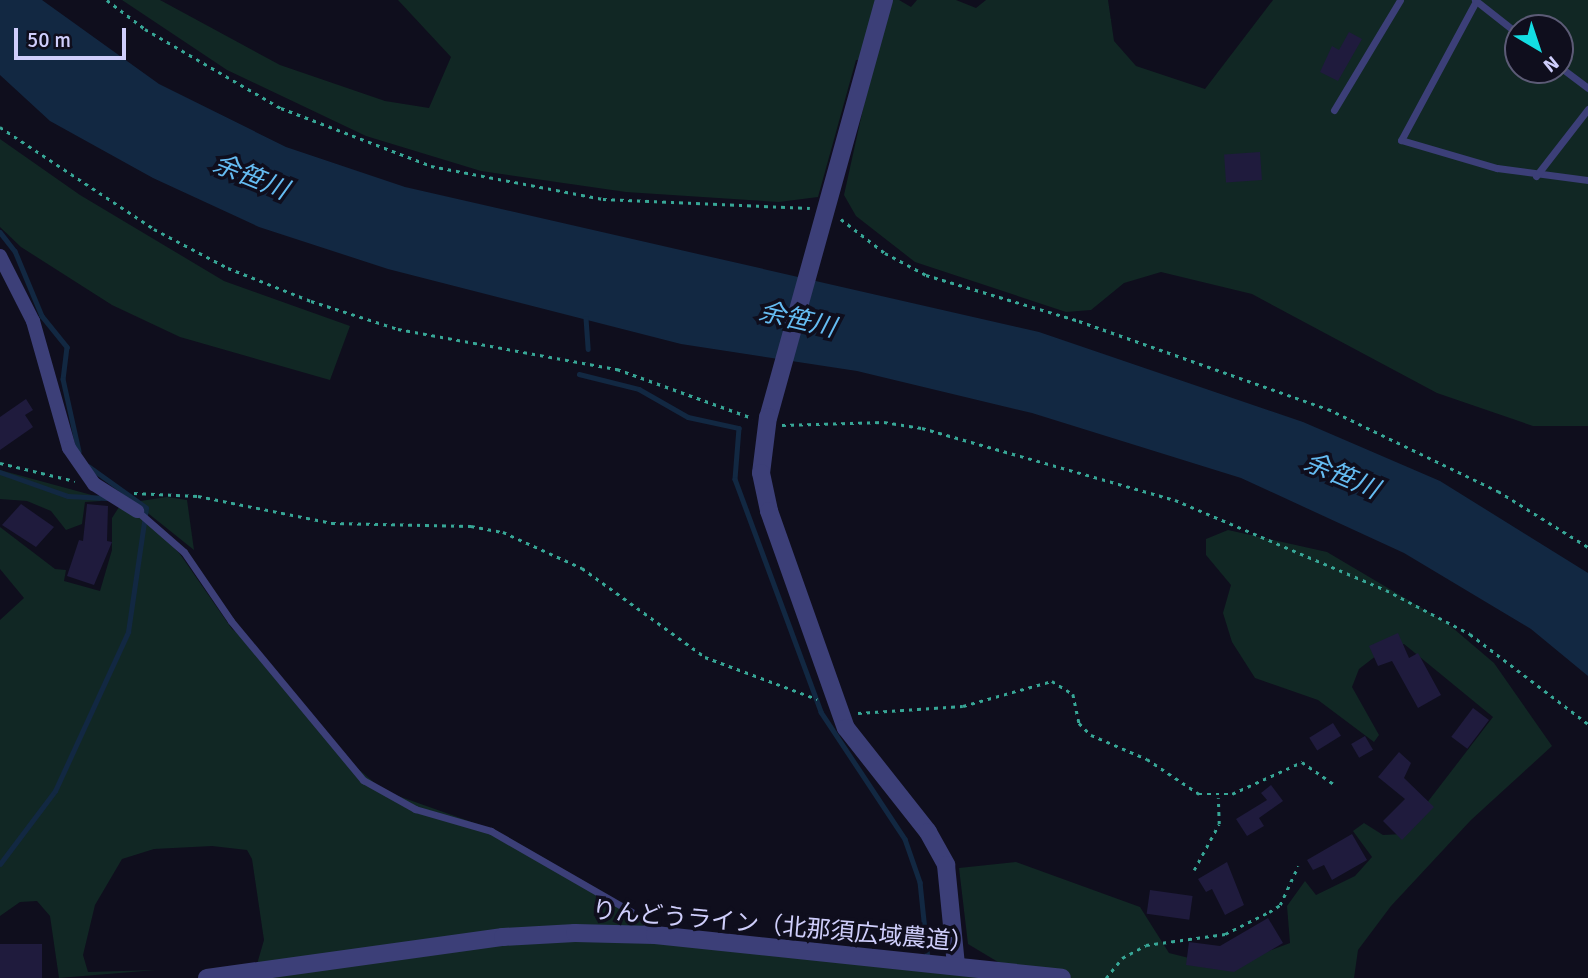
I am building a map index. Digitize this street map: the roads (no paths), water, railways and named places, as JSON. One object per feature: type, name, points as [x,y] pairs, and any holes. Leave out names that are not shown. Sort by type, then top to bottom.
[{"type":"street","points":[[884,0],[767,420],[761,457],[763,492],[838,711],[871,763],[928,832],[946,865],[956,966]]},
{"type":"street","points":[[0,256],[33,321],[69,448],[89,478],[137,511]]},
{"type":"street","name":"りんどうライン（北那須広域農道）","points":[[208,978],[503,937],[656,935],[1062,978]]},
{"type":"lane","points":[[1334,110],[1400,0]]},
{"type":"lane","points":[[1504,23],[1476,1],[1401,140],[1536,176],[1588,180]]},
{"type":"lane","points":[[1574,78],[1588,89]]},
{"type":"lane","points":[[1536,176],[1588,109]]},
{"type":"lane","points":[[137,511],[184,552],[231,621],[363,780],[415,809],[491,831],[642,918],[656,935]]},
{"type":"water","name":"余笹川","points":[[0,0],[42,0],[159,84],[286,147],[405,187],[1039,332],[1303,422],[1440,481],[1588,573],[1588,676],[1531,629],[1404,553],[1241,478],[1032,413],[857,371],[681,344],[388,269],[259,227],[153,178],[50,121],[0,75]]},
{"type":"waterway","points":[[0,232],[15,251],[42,316],[67,347],[63,379],[79,451]]},
{"type":"waterway","points":[[586,318],[588,349]]},
{"type":"waterway","points":[[579,374],[639,389],[688,417],[739,428],[735,479],[821,712],[905,839],[920,882],[928,960]]},
{"type":"waterway","points":[[0,864],[55,791],[128,632],[146,508],[89,467]]},
{"type":"waterway","points":[[0,472],[68,496],[106,498]]}]
